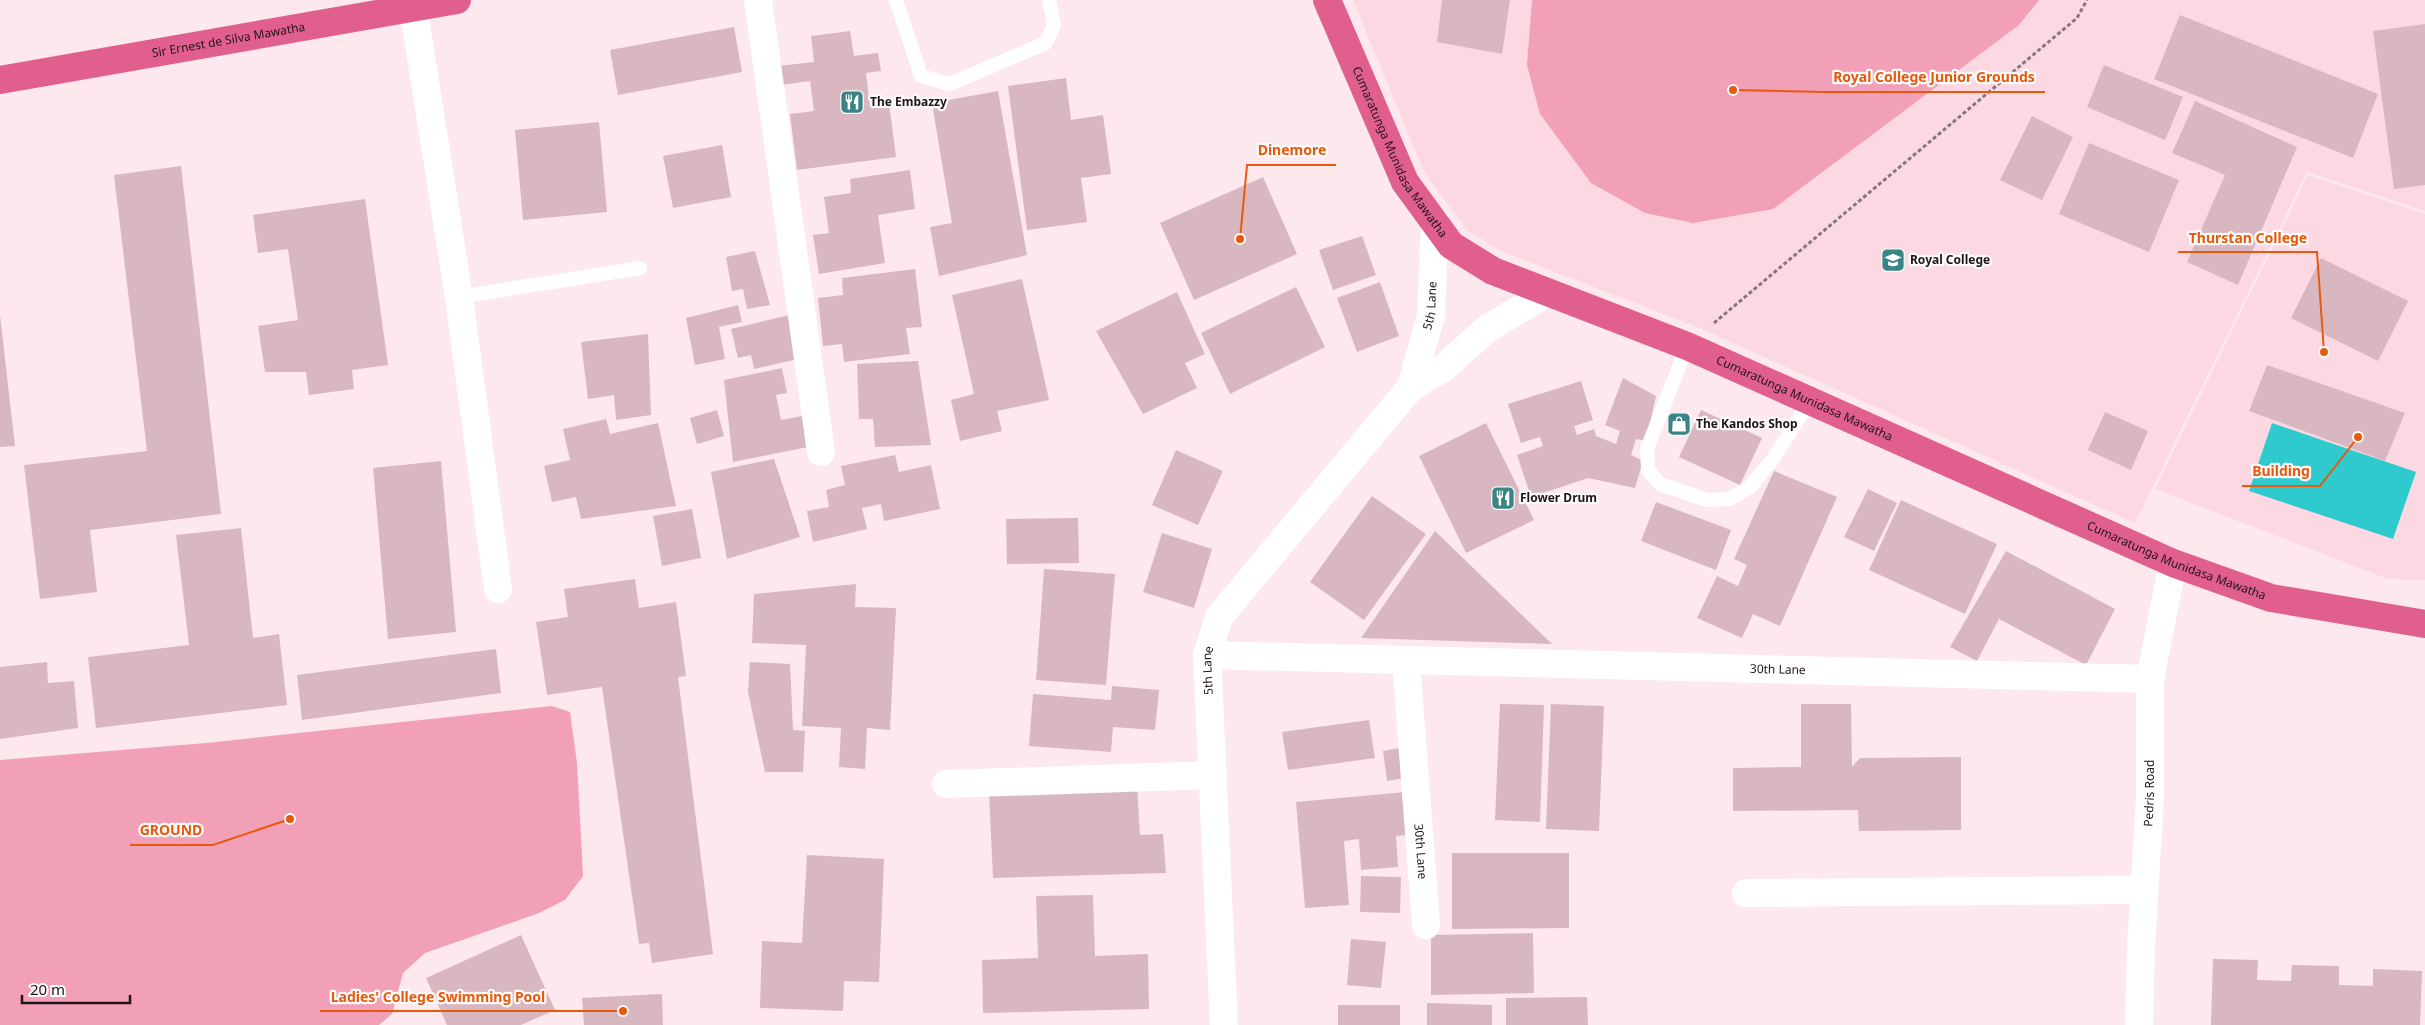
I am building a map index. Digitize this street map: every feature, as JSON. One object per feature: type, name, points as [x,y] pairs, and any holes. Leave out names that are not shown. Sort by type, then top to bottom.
[{"type":"highway","name":"Sir Ernest de Silva Mawatha","points":[[0,80],[413,6],[457,0]]},
{"type":"highway","name":"Cumaratunga Munidasa Mawatha","points":[[1328,0],[1405,182],[1451,245],[1493,271],[1686,346],[2173,563],[2271,598],[2424,619]]},
{"type":"street","points":[[758,0],[821,452]]},
{"type":"street","points":[[413,6],[459,297],[498,588]]},
{"type":"street","name":"5th Lane","points":[[1411,387],[1431,314],[1435,222]]},
{"type":"street","name":"5th Lane","points":[[1224,1025],[1207,655],[1219,617],[1411,387],[1442,369],[1487,329],[1548,292]]},
{"type":"street","name":"Pedris Road","points":[[2139,1025],[2150,798],[2150,679],[2173,563]]},
{"type":"street","name":"30th Lane","points":[[1207,655],[2150,679]]},
{"type":"street","name":"30th Lane","points":[[1406,660],[1426,925]]},
{"type":"street","points":[[946,784],[1212,775]]},
{"type":"street","points":[[1746,893],[2145,890]]},
{"type":"lane","points":[[896,0],[921,76],[950,84],[1046,44],[1054,25],[1049,0]]},
{"type":"lane","points":[[459,297],[640,268]]},
{"type":"lane","points":[[1686,346],[1647,450],[1648,470],[1660,484],[1707,500],[1730,499],[1750,487],[1773,459],[1810,401]]},
{"type":"path","points":[[1686,346],[2077,18],[2087,0]]},
{"type":"shaded area","name":"Royal College","points":[[1353,0],[2425,0],[2425,211],[2307,172],[2135,523],[1695,326],[1503,252],[1466,229],[1424,172]]},
{"type":"shaded area","points":[[1532,0],[2039,0],[2019,25],[1773,209],[1693,223],[1645,213],[1591,183],[1540,114],[1527,65]]},
{"type":"shaded area","points":[[2308,175],[2425,214],[2425,580],[2388,579],[2155,489]]},
{"type":"shaded area","points":[[552,706],[570,712],[577,763],[583,876],[565,900],[539,913],[425,953],[403,973],[392,1014],[379,1025],[0,1025],[0,760],[206,743]]},
{"type":"water","points":[[2272,423],[2416,472],[2393,539],[2249,491]]},
{"type":"building","points":[[1442,0],[1510,0],[1502,54],[1437,42]]},
{"type":"building","points":[[2180,15],[2378,94],[2353,158],[2154,79]]},
{"type":"building","points":[[2425,24],[2425,185],[2394,189],[2373,31]]},
{"type":"building","points":[[734,27],[742,72],[618,95],[610,50]]},
{"type":"building","points":[[850,31],[854,56],[878,53],[881,71],[866,73],[870,106],[889,103],[896,157],[797,170],[790,114],[814,111],[810,81],[781,85],[778,66],[814,62],[811,36]]},
{"type":"building","points":[[2104,65],[2183,97],[2165,140],[2087,107]]},
{"type":"building","points":[[1066,78],[1071,120],[1103,115],[1111,174],[1081,178],[1087,222],[1027,230],[1008,86]]},
{"type":"building","points":[[998,91],[1027,255],[939,276],[930,227],[952,223],[932,103]]},
{"type":"building","points":[[2195,101],[2297,147],[2238,285],[2187,262],[2225,175],[2172,153]]},
{"type":"building","points":[[2032,116],[2073,137],[2042,200],[2000,180]]},
{"type":"building","points":[[599,122],[607,212],[523,220],[515,130]]},
{"type":"building","points":[[2089,143],[2179,180],[2149,252],[2059,214]]},
{"type":"building","points":[[722,145],[731,197],[673,208],[663,156]]},
{"type":"building","points":[[181,166],[221,514],[90,530],[97,592],[40,599],[24,465],[147,451],[114,175]]},
{"type":"building","points":[[910,170],[915,209],[878,215],[885,263],[819,274],[813,235],[829,233],[824,197],[851,193],[850,179]]},
{"type":"building","points":[[1263,177],[1297,254],[1194,300],[1160,223]]},
{"type":"building","points":[[365,199],[388,365],[352,370],[354,389],[309,395],[306,372],[265,372],[258,326],[298,320],[288,249],[258,253],[253,215]]},
{"type":"building","points":[[1362,236],[1376,275],[1333,290],[1319,250]]},
{"type":"building","points":[[755,251],[770,305],[747,309],[743,289],[732,291],[726,257]]},
{"type":"building","points":[[2321,258],[2408,301],[2378,361],[2291,318]]},
{"type":"building","points":[[915,269],[922,327],[906,328],[910,354],[844,362],[842,344],[823,346],[818,298],[843,295],[842,278]]},
{"type":"building","points":[[1022,279],[1049,400],[997,411],[1002,431],[960,441],[951,400],[974,394],[952,295]]},
{"type":"building","points":[[1380,282],[1399,336],[1357,352],[1337,298]]},
{"type":"building","points":[[1296,287],[1325,347],[1230,394],[1201,333]]},
{"type":"building","points":[[1177,292],[1205,354],[1185,363],[1197,388],[1143,414],[1096,331]]},
{"type":"building","points":[[738,305],[742,322],[719,327],[725,359],[695,365],[686,318]]},
{"type":"building","points":[[0,315],[15,446],[0,447]]},
{"type":"building","points":[[789,315],[798,359],[754,369],[751,355],[738,358],[731,329]]},
{"type":"building","points":[[648,334],[651,415],[616,420],[614,395],[588,399],[581,342]]},
{"type":"building","points":[[918,361],[931,445],[875,447],[873,419],[859,419],[857,364]]},
{"type":"building","points":[[2267,365],[2405,413],[2385,461],[2249,411]]},
{"type":"building","points":[[782,368],[787,393],[776,395],[781,420],[802,416],[808,447],[733,462],[724,380]]},
{"type":"building","points":[[1623,378],[1656,396],[1646,441],[1636,439],[1631,455],[1643,461],[1635,488],[1588,478],[1531,497],[1517,455],[1543,446],[1540,437],[1521,443],[1508,404],[1581,381],[1593,420],[1574,426],[1577,435],[1594,429],[1596,436],[1616,444],[1620,431],[1605,425]]},
{"type":"building","points":[[717,410],[724,436],[697,444],[690,418]]},
{"type":"building","points":[[1701,410],[1762,438],[1740,485],[1679,457]]},
{"type":"building","points":[[2105,412],[2148,431],[2131,470],[2088,450]]},
{"type":"building","points":[[606,419],[610,434],[658,423],[676,506],[581,519],[576,497],[552,502],[544,466],[570,460],[563,429]]},
{"type":"building","points":[[1486,423],[1534,520],[1466,553],[1419,456]]},
{"type":"building","points":[[1176,450],[1223,471],[1198,525],[1152,505]]},
{"type":"building","points":[[895,455],[899,472],[931,465],[940,509],[884,521],[881,504],[862,508],[867,529],[813,542],[807,511],[829,507],[826,490],[845,485],[841,466]]},
{"type":"building","points":[[774,459],[800,537],[727,559],[711,472]]},
{"type":"building","points":[[441,461],[456,632],[388,639],[373,468]]},
{"type":"building","points":[[1774,471],[1837,497],[1780,626],[1753,614],[1742,638],[1697,618],[1717,576],[1738,586],[1747,565],[1734,559]]},
{"type":"building","points":[[1868,489],[1897,503],[1874,551],[1844,537]]},
{"type":"building","points":[[1372,496],[1426,534],[1364,620],[1310,582]]},
{"type":"building","points":[[1901,500],[1997,544],[1965,614],[1869,570]]},
{"type":"building","points":[[1656,502],[1731,530],[1716,570],[1641,541]]},
{"type":"building","points":[[692,509],[701,558],[662,566],[653,516]]},
{"type":"building","points":[[1078,518],[1079,563],[1007,564],[1006,519]]},
{"type":"building","points":[[241,528],[253,638],[279,634],[287,705],[96,728],[88,657],[189,645],[176,535]]},
{"type":"building","points":[[1435,531],[1552,644],[1361,638]]},
{"type":"building","points":[[1162,533],[1212,549],[1194,608],[1143,592]]},
{"type":"building","points":[[2006,551],[2115,609],[2086,665],[1999,619],[1977,661],[1950,647]]},
{"type":"building","points":[[1044,569],[1115,574],[1106,685],[1036,680]]},
{"type":"building","points":[[635,579],[639,608],[676,602],[686,676],[678,677],[713,954],[652,963],[649,943],[639,944],[602,687],[547,695],[536,622],[568,617],[564,589]]},
{"type":"building","points":[[856,584],[855,607],[896,608],[890,730],[867,728],[865,769],[839,767],[841,728],[802,726],[806,645],[752,643],[754,594]]},
{"type":"building","points":[[496,649],[501,693],[302,720],[297,675]]},
{"type":"building","points":[[47,662],[48,683],[74,681],[78,728],[0,739],[0,667]]},
{"type":"building","points":[[750,662],[790,664],[793,730],[805,731],[803,772],[765,772],[748,692]]},
{"type":"building","points":[[1112,686],[1159,690],[1155,730],[1113,727],[1111,752],[1029,746],[1033,694],[1111,700]]},
{"type":"building","points":[[1500,704],[1544,705],[1540,822],[1495,820]]},
{"type":"building","points":[[1551,704],[1604,706],[1599,831],[1546,829]]},
{"type":"building","points":[[1801,704],[1851,704],[1852,767],[1860,758],[1961,757],[1961,830],[1859,831],[1858,810],[1733,811],[1733,768],[1801,767]]},
{"type":"building","points":[[1369,720],[1375,758],[1288,770],[1282,732]]},
{"type":"building","points":[[1406,747],[1411,777],[1387,781],[1383,751]]},
{"type":"building","points":[[1137,784],[1140,835],[1163,834],[1166,873],[993,878],[989,792]]},
{"type":"building","points":[[1406,792],[1409,835],[1396,836],[1398,867],[1361,870],[1359,839],[1344,841],[1349,905],[1305,908],[1296,802]]},
{"type":"building","points":[[1452,853],[1569,853],[1569,928],[1452,929]]},
{"type":"building","points":[[807,855],[884,859],[879,982],[844,981],[843,1011],[760,1008],[762,941],[802,943]]},
{"type":"building","points":[[1361,876],[1401,877],[1400,913],[1360,912]]},
{"type":"building","points":[[1093,895],[1095,956],[1148,954],[1149,1009],[983,1013],[982,960],[1038,958],[1036,896]]},
{"type":"building","points":[[1533,933],[1534,993],[1431,995],[1431,935]]},
{"type":"building","points":[[521,935],[555,1010],[521,1025],[447,1025],[426,978]]},
{"type":"building","points":[[1351,939],[1386,942],[1381,988],[1347,985]]},
{"type":"building","points":[[2213,959],[2258,960],[2257,980],[2291,981],[2292,965],[2339,966],[2339,985],[2373,986],[2373,969],[2422,971],[2420,1025],[2211,1025]]},
{"type":"building","points":[[662,994],[663,1025],[584,1025],[582,998]]},
{"type":"building","points":[[1587,997],[1588,1025],[1506,1025],[1506,998]]},
{"type":"building","points":[[1427,1003],[1492,1005],[1492,1025],[1427,1025]]},
{"type":"building","points":[[1338,1005],[1400,1005],[1400,1025],[1338,1025]]},
{"type":"place","name":"Royal College Junior Grounds","points":[[1733,90]]},
{"type":"place","name":"The Embazzy","points":[[852,102]]},
{"type":"place","name":"Dinemore","points":[[1240,239]]},
{"type":"place","name":"Royal College","points":[[1893,260]]},
{"type":"place","name":"Thurstan College","points":[[2324,352]]},
{"type":"place","name":"The Kandos Shop","points":[[1679,424]]},
{"type":"place","name":"Building","points":[[2358,437]]},
{"type":"place","name":"Flower Drum","points":[[1503,498]]},
{"type":"place","name":"GROUND","points":[[290,819]]},
{"type":"place","name":"Ladies' College Swimming Pool","points":[[623,1011]]}]
